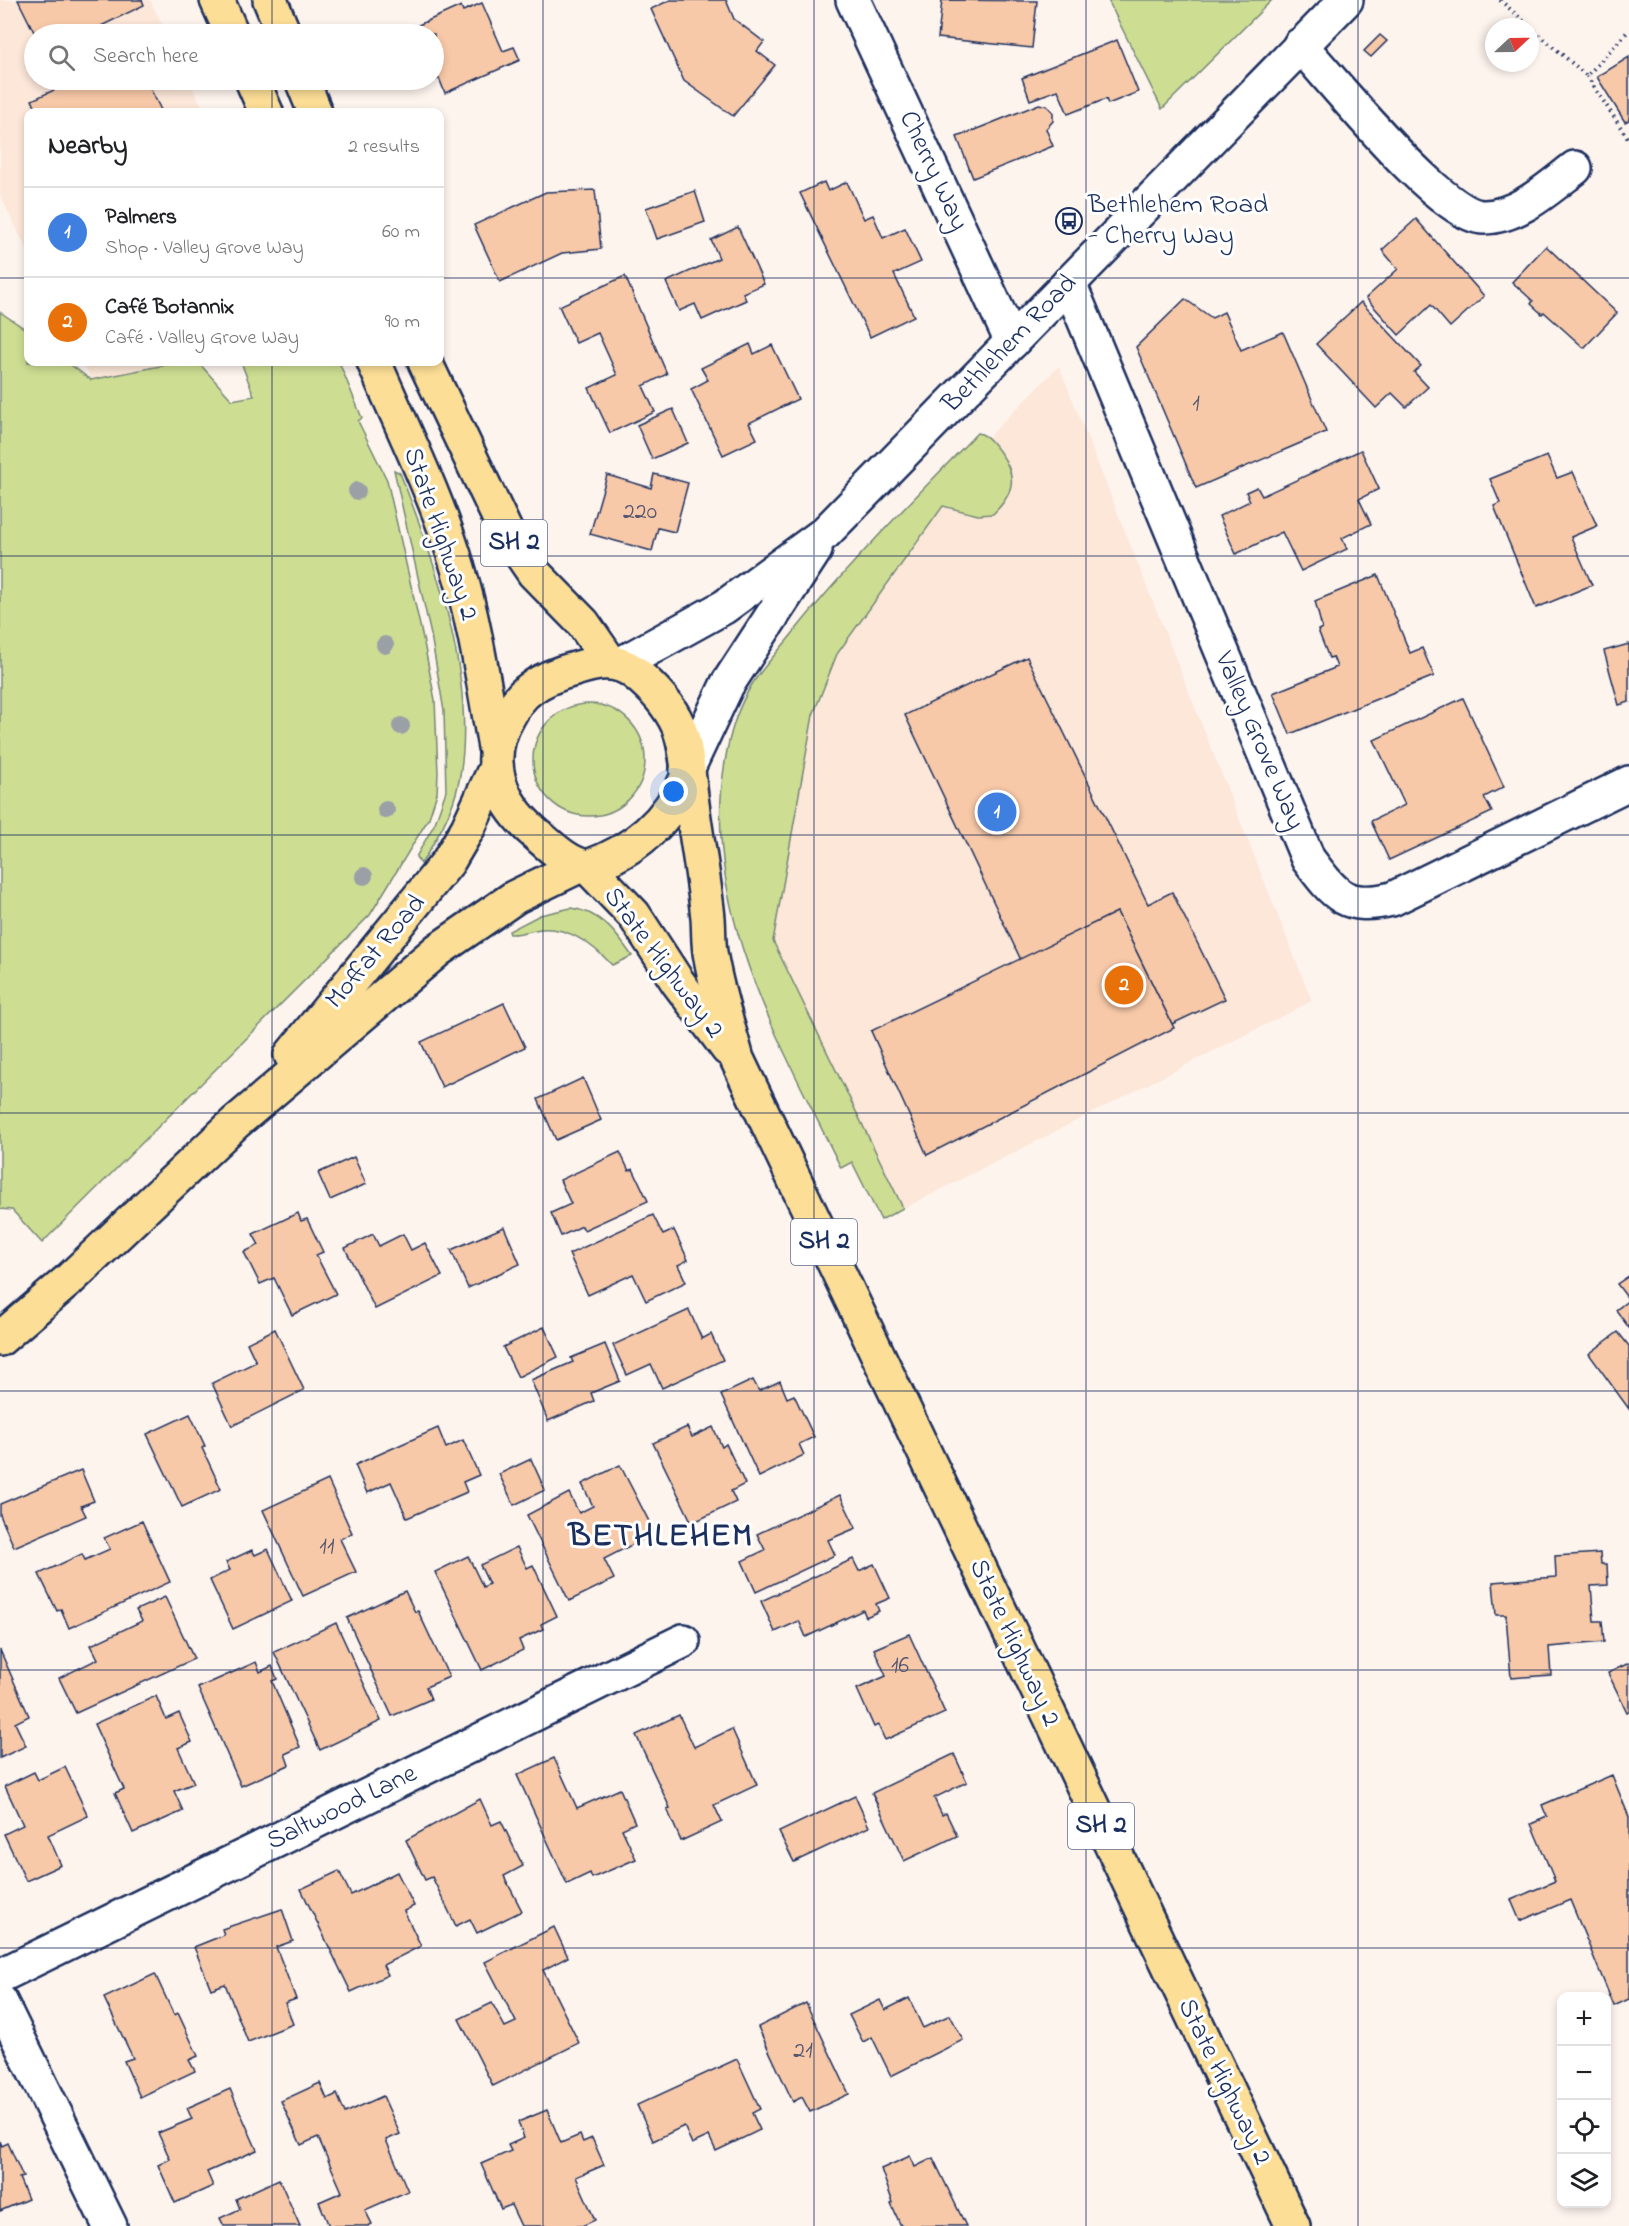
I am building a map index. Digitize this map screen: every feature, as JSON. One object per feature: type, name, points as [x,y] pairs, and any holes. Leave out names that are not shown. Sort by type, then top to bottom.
[{"type":"main road","points":[[217,0],[228,24]]},
{"type":"main road","points":[[270,0],[280,24]]},
{"type":"main road","points":[[257,90],[265,108]]},
{"type":"main road","points":[[306,90],[313,108]]},
{"type":"main road","name":"State Highway 2","points":[[376,366],[441,521],[458,568],[476,637],[495,757]]},
{"type":"main road","name":"State Highway 2","points":[[428,366],[506,532],[534,573],[583,623],[615,663]]},
{"type":"main road","points":[[495,757],[499,732],[512,710],[530,688],[554,675],[615,663]]},
{"type":"main road","name":"SH 2","points":[[615,663],[635,674],[664,702],[678,726],[688,773]]},
{"type":"main road","name":"SH 2","points":[[495,757],[506,798],[524,824],[555,850],[583,866]]},
{"type":"main road","name":"Moffat Road","points":[[235,1123],[435,880],[468,828],[495,757]]},
{"type":"main road","points":[[583,866],[643,839],[671,809],[688,773]]},
{"type":"main road","name":"State Highway 2","points":[[688,773],[708,916],[710,958],[737,1059],[1293,2226]]},
{"type":"main road","name":"State Highway 2","points":[[583,866],[634,915],[677,981],[737,1059]]},
{"type":"main road","name":"Moffat Road","points":[[0,1339],[112,1241],[235,1123],[438,950],[515,897],[583,866]]},
{"type":"street","name":"Cherry Way","points":[[853,0],[1012,342]]},
{"type":"street","name":"Bethlehem Road","points":[[615,663],[724,607],[825,533],[1346,0]]},
{"type":"street","points":[[1300,45],[1423,179],[1450,202],[1474,217],[1498,216],[1521,206],[1575,168]]},
{"type":"street","name":"Valley Grove Way","points":[[1069,283],[1308,859],[1329,886],[1348,900],[1368,904],[1392,899],[1629,783]]},
{"type":"street","name":"Bethlehem Road","points":[[688,773],[727,685],[825,533]]},
{"type":"street","name":"Saltwood Lane","points":[[0,1976],[683,1641]]},
{"type":"street","points":[[0,2001],[110,2226]]},
{"type":"path","points":[[1500,0],[1520,18]]},
{"type":"path","points":[[1587,76],[1629,30]]},
{"type":"path","points":[[1539,35],[1587,76],[1629,140]]},
{"type":"shaded area","points":[[0,0],[150,0],[162,24],[24,24],[24,90],[194,90],[203,108],[24,108],[24,244],[0,195]]},
{"type":"shaded area","points":[[85,366],[160,366],[91,380]]},
{"type":"shaded area","points":[[1059,366],[1312,1001],[881,1220],[763,978],[769,743],[934,492]]},
{"type":"green space","points":[[1108,0],[1272,0],[1162,109]]},
{"type":"green space","points":[[0,312],[24,328],[24,366],[72,366],[91,380],[160,366],[202,366],[232,400],[254,396],[243,366],[341,366],[362,418],[358,421],[387,480],[424,643],[435,700],[438,773],[437,793],[429,818],[370,915],[42,1243],[12,1210],[0,1209]]},
{"type":"green space","points":[[977,433],[988,438],[1003,456],[1011,481],[1007,497],[993,514],[978,515],[943,506],[837,654],[813,715],[773,941],[903,1208],[881,1220],[852,1162],[841,1168],[771,1023],[751,972],[735,921],[724,869],[720,816],[725,762],[738,713],[760,672],[860,556]]},
{"type":"green space","points":[[394,470],[400,473],[414,508],[439,584],[450,624],[463,705],[463,744],[459,781],[444,824],[421,864],[416,857],[435,823],[446,791],[444,711],[431,635]]},
{"type":"green space","points":[[589,704],[611,708],[629,720],[641,738],[645,760],[641,782],[629,800],[611,812],[589,816],[567,812],[549,800],[537,782],[533,760],[537,738],[549,720],[567,708]]},
{"type":"green space","points":[[571,908],[591,914],[607,925],[632,956],[612,965],[581,939],[562,931],[542,929],[510,934],[509,931],[540,915]]},
{"type":"building","points":[[18,0],[142,0],[144,5],[105,24],[30,24]]},
{"type":"building","points":[[670,0],[726,0],[734,19],[764,42],[757,51],[775,65],[733,116],[684,81],[651,9]]},
{"type":"building","points":[[942,0],[1037,1],[1032,48],[938,38]]},
{"type":"building","points":[[482,3],[503,51],[514,47],[520,60],[445,93],[444,24],[421,24],[461,6],[463,11]]},
{"type":"building","points":[[1380,35],[1387,41],[1371,57],[1364,51]]},
{"type":"building","points":[[1117,40],[1138,92],[1108,104],[1106,99],[1068,114],[1058,90],[1030,100],[1022,78]]},
{"type":"building","points":[[1629,57],[1629,120],[1625,122],[1597,77]]},
{"type":"building","points":[[54,90],[151,90],[160,108],[36,108],[32,100]]},
{"type":"building","points":[[1039,104],[1047,106],[1053,112],[1053,121],[1046,129],[1053,146],[973,178],[957,137]]},
{"type":"building","points":[[824,182],[828,191],[847,182],[864,219],[873,215],[883,238],[905,228],[921,262],[894,274],[914,316],[870,337],[800,193]]},
{"type":"building","points":[[595,190],[601,249],[562,253],[500,282],[474,225],[546,192]]},
{"type":"building","points":[[695,191],[705,222],[657,239],[646,208]]},
{"type":"building","points":[[1416,219],[1484,296],[1450,327],[1431,305],[1399,335],[1366,298],[1398,269],[1382,250]]},
{"type":"building","points":[[738,227],[764,284],[743,293],[746,300],[702,320],[695,304],[679,311],[666,282],[719,258],[711,240]]},
{"type":"building","points":[[1546,246],[1617,313],[1584,348],[1544,312],[1542,314],[1531,304],[1533,301],[1512,282]]},
{"type":"building","points":[[625,276],[667,374],[643,386],[655,412],[610,433],[589,388],[617,375],[598,333],[576,343],[559,306]]},
{"type":"building","points":[[1185,299],[1212,318],[1224,312],[1241,350],[1283,332],[1326,432],[1196,488],[1136,347]]},
{"type":"building","points":[[1361,302],[1421,366],[1414,372],[1428,387],[1406,407],[1392,393],[1376,408],[1316,344]]},
{"type":"building","points":[[750,344],[754,354],[772,345],[798,399],[749,423],[757,439],[723,455],[691,389],[708,380],[701,368]]},
{"type":"building","points":[[673,409],[688,443],[652,459],[637,425]]},
{"type":"building","points":[[1361,450],[1379,489],[1359,499],[1371,524],[1342,538],[1347,549],[1301,571],[1282,532],[1236,554],[1219,516],[1250,501],[1246,492],[1257,487],[1262,496]]},
{"type":"building","points":[[1547,456],[1557,478],[1573,472],[1597,526],[1571,537],[1592,585],[1536,608],[1494,506],[1500,503],[1490,479]]},
{"type":"building","points":[[654,474],[688,483],[675,532],[658,528],[652,551],[590,534],[607,475],[651,488]]},
{"type":"building","points":[[1378,575],[1410,653],[1422,648],[1434,676],[1290,734],[1273,693],[1337,667],[1333,657],[1329,658],[1318,630],[1322,628],[1315,601]]},
{"type":"building","points":[[1629,644],[1629,702],[1619,705],[1604,651]]},
{"type":"building","points":[[1027,657],[1148,904],[1172,892],[1225,999],[1172,1024],[1117,912],[1021,960],[905,715]]},
{"type":"building","points":[[1463,698],[1504,787],[1484,797],[1492,812],[1389,860],[1371,821],[1405,805],[1374,740]]},
{"type":"building","points":[[1117,912],[1174,1028],[927,1155],[871,1031]]},
{"type":"building","points":[[504,1003],[525,1047],[442,1087],[421,1042]]},
{"type":"building","points":[[583,1078],[601,1120],[556,1140],[538,1099]]},
{"type":"building","points":[[620,1152],[629,1171],[633,1169],[648,1201],[584,1230],[582,1226],[561,1236],[551,1213],[571,1204],[560,1180]]},
{"type":"building","points":[[354,1157],[366,1184],[330,1200],[318,1173]]},
{"type":"building","points":[[298,1213],[301,1221],[307,1219],[323,1252],[316,1255],[336,1294],[292,1315],[274,1278],[260,1284],[244,1252],[259,1245],[253,1234]]},
{"type":"building","points":[[653,1215],[663,1235],[674,1230],[688,1260],[678,1265],[686,1282],[646,1301],[633,1274],[588,1295],[569,1254]]},
{"type":"building","points":[[504,1227],[520,1264],[468,1288],[451,1250]]},
{"type":"building","points":[[373,1234],[379,1246],[403,1234],[411,1250],[425,1243],[442,1276],[375,1309],[345,1248]]},
{"type":"building","points":[[1629,1276],[1629,1300],[1617,1284]]},
{"type":"building","points":[[1629,1300],[1629,1328],[1616,1310]]},
{"type":"building","points":[[689,1310],[702,1339],[711,1334],[723,1360],[662,1388],[651,1364],[627,1375],[613,1345]]},
{"type":"building","points":[[544,1327],[558,1357],[518,1377],[503,1347]]},
{"type":"building","points":[[275,1329],[304,1390],[232,1426],[212,1383],[256,1362],[247,1343]]},
{"type":"building","points":[[1618,1332],[1629,1346],[1629,1409],[1589,1354]]},
{"type":"building","points":[[605,1344],[620,1381],[591,1393],[594,1401],[548,1421],[531,1380],[573,1362],[571,1358]]},
{"type":"building","points":[[753,1380],[759,1391],[780,1381],[787,1398],[794,1395],[814,1437],[799,1444],[804,1455],[759,1477],[721,1395]]},
{"type":"building","points":[[190,1414],[205,1446],[202,1448],[221,1489],[182,1507],[147,1434]]},
{"type":"building","points":[[687,1427],[692,1437],[713,1427],[722,1447],[726,1444],[745,1484],[731,1491],[736,1502],[692,1523],[653,1443]]},
{"type":"building","points":[[438,1428],[446,1448],[463,1440],[479,1475],[463,1482],[467,1492],[407,1518],[391,1482],[367,1493],[355,1465]]},
{"type":"building","points":[[531,1459],[545,1490],[514,1505],[499,1474]]},
{"type":"building","points":[[620,1465],[655,1533],[604,1559],[614,1579],[569,1601],[527,1515],[569,1493],[579,1513],[593,1506],[582,1484]]},
{"type":"building","points":[[81,1470],[94,1501],[81,1506],[86,1516],[14,1547],[0,1515],[0,1504]]},
{"type":"building","points":[[328,1480],[352,1533],[340,1539],[356,1572],[303,1596],[263,1510]]},
{"type":"building","points":[[840,1495],[856,1528],[828,1540],[835,1555],[756,1592],[742,1561],[765,1550],[757,1534]]},
{"type":"building","points":[[142,1521],[170,1582],[69,1628],[61,1609],[57,1611],[39,1574],[82,1554],[85,1560],[110,1549],[104,1538]]},
{"type":"building","points":[[517,1547],[527,1568],[533,1565],[557,1616],[541,1624],[543,1629],[519,1640],[523,1650],[482,1670],[435,1572],[468,1556],[483,1587],[489,1584],[480,1565]]},
{"type":"building","points":[[268,1549],[292,1601],[233,1629],[210,1580],[230,1570],[226,1562],[252,1550],[255,1555]]},
{"type":"building","points":[[1600,1553],[1601,1564],[1607,1564],[1608,1585],[1591,1586],[1594,1621],[1602,1621],[1604,1642],[1549,1647],[1551,1675],[1511,1678],[1506,1615],[1496,1615],[1493,1582],[1556,1577],[1555,1556]]},
{"type":"building","points":[[853,1559],[859,1571],[874,1564],[890,1598],[876,1604],[879,1611],[866,1617],[863,1610],[806,1637],[799,1621],[775,1632],[761,1601]]},
{"type":"building","points":[[405,1591],[415,1612],[418,1611],[449,1677],[426,1687],[431,1699],[392,1716],[347,1618]]},
{"type":"building","points":[[165,1597],[194,1659],[76,1713],[59,1678],[98,1659],[91,1645],[142,1621],[136,1610]]},
{"type":"building","points":[[336,1623],[381,1721],[320,1750],[274,1652]]},
{"type":"building","points":[[909,1634],[945,1713],[885,1740],[878,1725],[874,1727],[857,1689],[886,1676],[874,1649]]},
{"type":"building","points":[[0,1650],[29,1716],[15,1723],[26,1746],[0,1758]]},
{"type":"building","points":[[256,1662],[260,1672],[272,1666],[277,1679],[272,1681],[300,1747],[285,1754],[289,1765],[241,1786],[198,1688]]},
{"type":"building","points":[[1629,1663],[1629,1711],[1627,1712],[1608,1673]]},
{"type":"building","points":[[156,1696],[166,1719],[179,1713],[192,1742],[178,1748],[194,1783],[174,1791],[183,1811],[133,1833],[115,1793],[124,1789],[94,1724]]},
{"type":"building","points":[[679,1715],[694,1747],[732,1729],[757,1785],[714,1805],[722,1822],[681,1841],[667,1809],[670,1808],[636,1735]]},
{"type":"building","points":[[954,1754],[967,1782],[934,1798],[942,1815],[946,1813],[957,1836],[904,1861],[872,1793]]},
{"type":"building","points":[[554,1758],[577,1808],[620,1789],[635,1823],[622,1829],[636,1859],[592,1878],[590,1873],[567,1884],[517,1775]]},
{"type":"building","points":[[65,1767],[88,1816],[48,1835],[61,1865],[26,1881],[4,1834],[23,1825],[5,1786],[34,1772],[38,1780]]},
{"type":"building","points":[[1612,1775],[1629,1817],[1629,1999],[1614,2006],[1611,1992],[1608,1992],[1570,1900],[1520,1921],[1511,1900],[1555,1881],[1531,1824],[1547,1817],[1542,1805]]},
{"type":"building","points":[[855,1796],[869,1827],[794,1862],[779,1832]]},
{"type":"building","points":[[480,1799],[492,1825],[501,1821],[523,1866],[504,1876],[522,1911],[477,1933],[470,1919],[456,1926],[432,1877],[425,1880],[406,1840]]},
{"type":"building","points":[[339,1871],[351,1895],[397,1872],[414,1906],[404,1911],[421,1946],[383,1965],[388,1975],[351,1992],[301,1889]]},
{"type":"building","points":[[282,1909],[293,1941],[276,1947],[296,1999],[285,2003],[293,2024],[248,2042],[225,1984],[211,1989],[194,1947],[224,1935],[222,1929]]},
{"type":"building","points":[[554,1927],[568,1957],[543,1970],[579,2043],[493,2086],[459,2019],[492,2003],[505,2027],[516,2022],[485,1962]]},
{"type":"building","points":[[155,1974],[174,2015],[178,2013],[198,2056],[189,2060],[195,2071],[140,2097],[124,2061],[133,2058],[104,1998]]},
{"type":"building","points":[[909,1998],[923,2028],[950,2015],[963,2040],[891,2076],[872,2037],[863,2042],[849,2015],[880,2000],[885,2010]]},
{"type":"building","points":[[806,2003],[849,2094],[810,2112],[802,2097],[793,2102],[758,2027]]},
{"type":"building","points":[[737,2059],[760,2109],[752,2113],[760,2130],[716,2151],[709,2136],[692,2144],[684,2126],[653,2141],[637,2105]]},
{"type":"building","points":[[320,2083],[327,2099],[337,2094],[345,2113],[383,2096],[400,2134],[386,2140],[408,2191],[365,2210],[372,2224],[368,2226],[329,2226],[319,2202],[342,2192],[318,2137],[301,2145],[281,2101]]},
{"type":"building","points":[[230,2089],[257,2150],[207,2172],[213,2186],[175,2203],[158,2165],[170,2159],[158,2133],[192,2119],[187,2108]]},
{"type":"building","points":[[547,2110],[561,2143],[580,2135],[583,2142],[592,2138],[604,2165],[576,2177],[595,2220],[582,2226],[521,2226],[511,2205],[501,2209],[481,2164],[511,2151],[508,2145],[524,2138],[518,2122]]},
{"type":"building","points":[[0,2141],[2,2146],[8,2143],[23,2177],[19,2178],[28,2199],[0,2211]]},
{"type":"building","points":[[910,2156],[915,2167],[933,2158],[966,2226],[901,2226],[891,2204],[893,2203],[881,2169]]},
{"type":"building","points":[[279,2179],[300,2226],[224,2226],[220,2218],[240,2209],[236,2199]]},
{"type":"place","name":"Bethlehem Road - Cherry Way","points":[[1069,221]]},
{"type":"place","name":"Palmers","points":[[997,812]]},
{"type":"place","name":"Café Botannix","points":[[1124,985]]},
{"type":"district","name":"BETHLEHEM","points":[[661,1537]]}]
